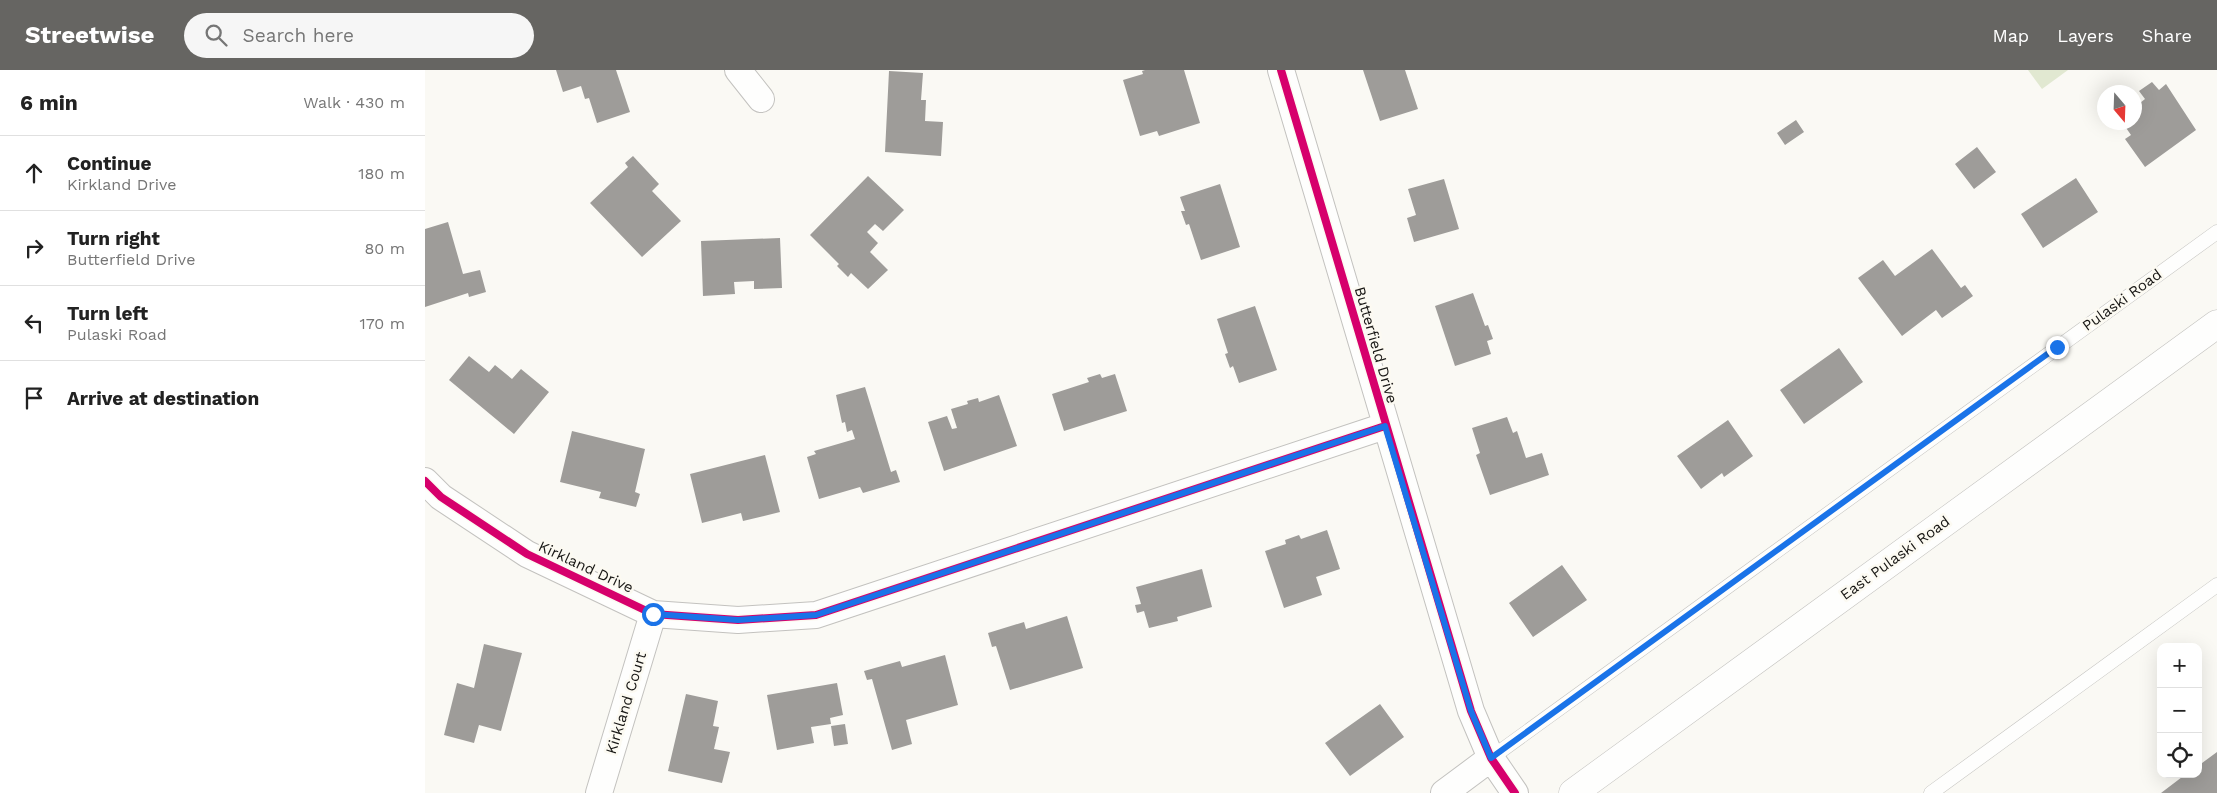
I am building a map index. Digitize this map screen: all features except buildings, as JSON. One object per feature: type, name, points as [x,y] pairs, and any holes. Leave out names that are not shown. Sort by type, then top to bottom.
[{"type":"main road","name":"East Pulaski Road","points":[[1573,793],[2217,324]]},
{"type":"street","points":[[739,70],[761,100]]},
{"type":"street","name":"Butterfield Drive","points":[[1281,70],[1471,711],[1491,758],[1515,793]]},
{"type":"street","name":"Kirkland Drive","points":[[425,481],[441,497],[527,554],[653,614],[738,620],[816,615],[1385,426]]},
{"type":"street","name":"Kirkland Court","points":[[599,793],[653,614]]},
{"type":"street","name":"Pulaski Road","points":[[1444,793],[1491,758]]},
{"type":"lane","name":"Pulaski Road","points":[[1491,758],[2217,232]]},
{"type":"lane","points":[[1931,793],[2217,585]]},
{"type":"green space","points":[[2028,70],[2068,70],[2042,89]]},
{"type":"cycle path","points":[[1281,70],[1471,711],[1491,758],[1515,793]]},
{"type":"cycle path","points":[[425,481],[441,497],[527,554],[653,614],[738,620],[816,615],[1385,426]]},
{"type":"route","points":[[653,614],[738,620],[816,615],[1385,426],[1471,711],[1491,758],[2057,347]]}]
